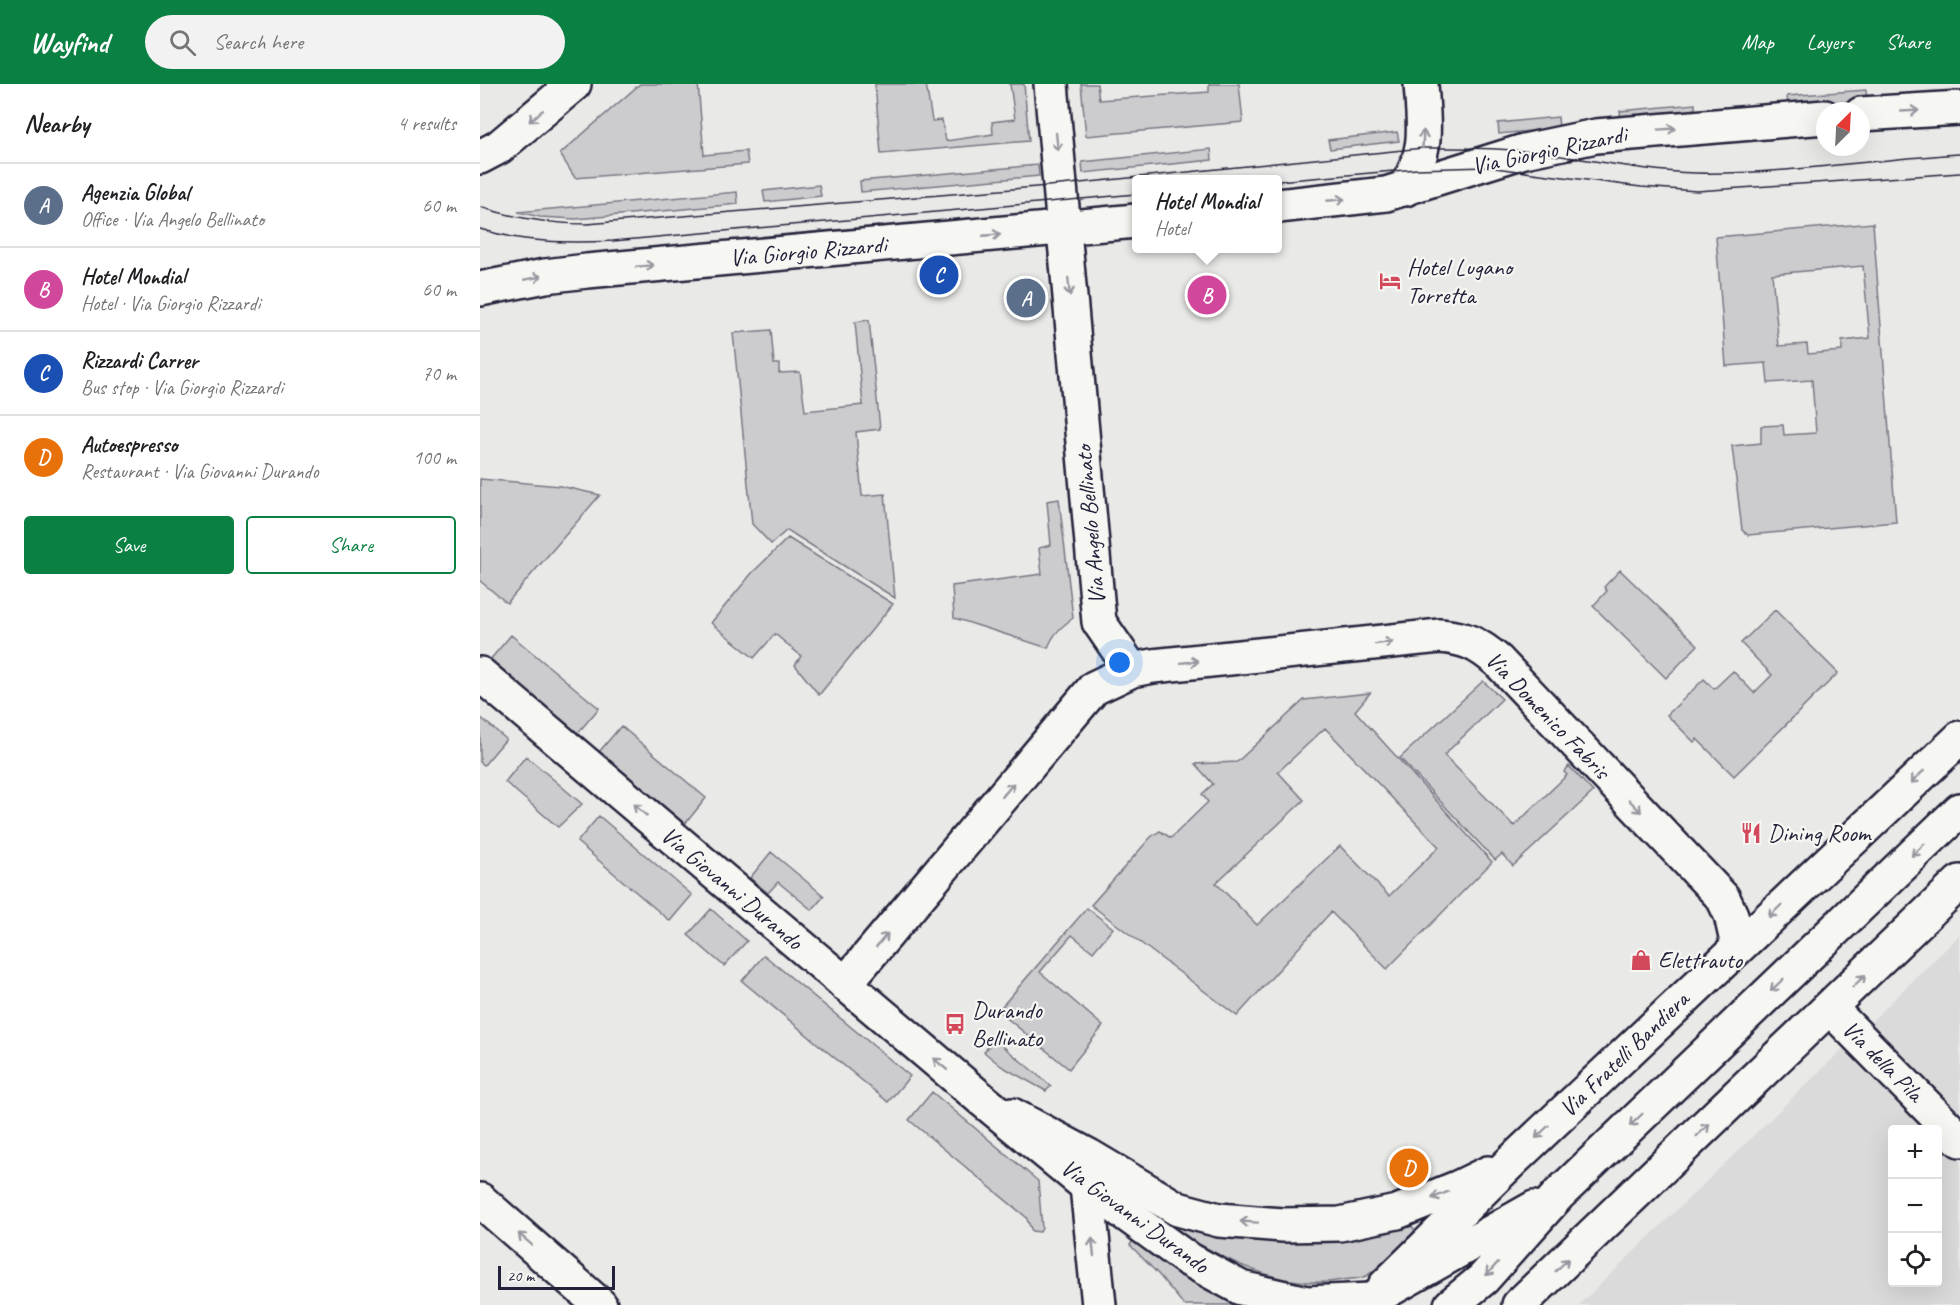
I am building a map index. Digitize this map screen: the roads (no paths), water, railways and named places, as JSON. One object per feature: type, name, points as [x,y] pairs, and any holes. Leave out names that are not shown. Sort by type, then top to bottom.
[{"type":"street","points":[[480,157],[499,147],[574,84]]},
{"type":"street","name":"Via Angelo Bellinato","points":[[1051,84],[1099,622],[1132,669]]},
{"type":"street","points":[[1405,189],[1417,169],[1423,148],[1424,122],[1421,84]]},
{"type":"street","points":[[1870,113],[1960,108]]},
{"type":"street","name":"Via Giorgio Rizzardi","points":[[1282,206],[1365,197],[1405,189],[1524,151],[1596,136],[1816,118]]},
{"type":"street","name":"Via Giorgio Rizzardi","points":[[480,288],[587,271],[1132,221]]},
{"type":"street","name":"Via Domenico Fabris","points":[[1132,669],[1440,636],[1458,637],[1479,645],[1498,661],[1723,898],[1731,915],[1738,946]]},
{"type":"street","points":[[845,984],[1094,688],[1132,669]]},
{"type":"street","name":"Via Giovanni Durando","points":[[480,674],[985,1102],[1087,1186],[1186,1258],[1241,1288],[1307,1303],[1369,1303]]},
{"type":"street","name":"Via Fratelli Bandiera","points":[[1369,1303],[1512,1161],[1960,738]]},
{"type":"street","points":[[1451,1305],[1483,1279],[1559,1194],[1960,810]]},
{"type":"street","points":[[1520,1305],[1960,882]]},
{"type":"street","name":"Via della Pila","points":[[1830,1008],[1960,1140]]},
{"type":"street","name":"Via Giovanni Durando","points":[[985,1102],[1082,1152],[1178,1209],[1219,1220],[1283,1225],[1340,1224],[1397,1212],[1457,1188],[1512,1161]]},
{"type":"street","points":[[1087,1186],[1099,1305]]},
{"type":"street","points":[[1369,1303],[1559,1194]]},
{"type":"street","points":[[480,1200],[600,1305]]},
{"type":"tram line","points":[[1158,175],[1423,148],[1511,150],[1652,170],[1695,173],[1762,172],[1960,154]]},
{"type":"tram line","points":[[1282,181],[1417,169],[1487,167],[1641,187],[1697,191],[1960,173]]},
{"type":"tram line","points":[[480,207],[533,220],[587,224],[1132,178]]},
{"type":"tram line","points":[[480,229],[496,234],[546,241],[613,241],[1132,194]]},
{"type":"place","name":"Rizzardi Carrer","points":[[939,275]]},
{"type":"place","name":"Hotel Lugano Torretta","points":[[1390,281]]},
{"type":"place","name":"Hotel Mondial","points":[[1207,295]]},
{"type":"place","name":"Agenzia Global","points":[[1026,298]]},
{"type":"place","name":"Dining Room","points":[[1751,833]]},
{"type":"place","name":"Elettrauto","points":[[1641,960]]},
{"type":"place","name":"Durando Bellinato","points":[[955,1024]]},
{"type":"place","name":"Autoespresso","points":[[1409,1168]]}]
